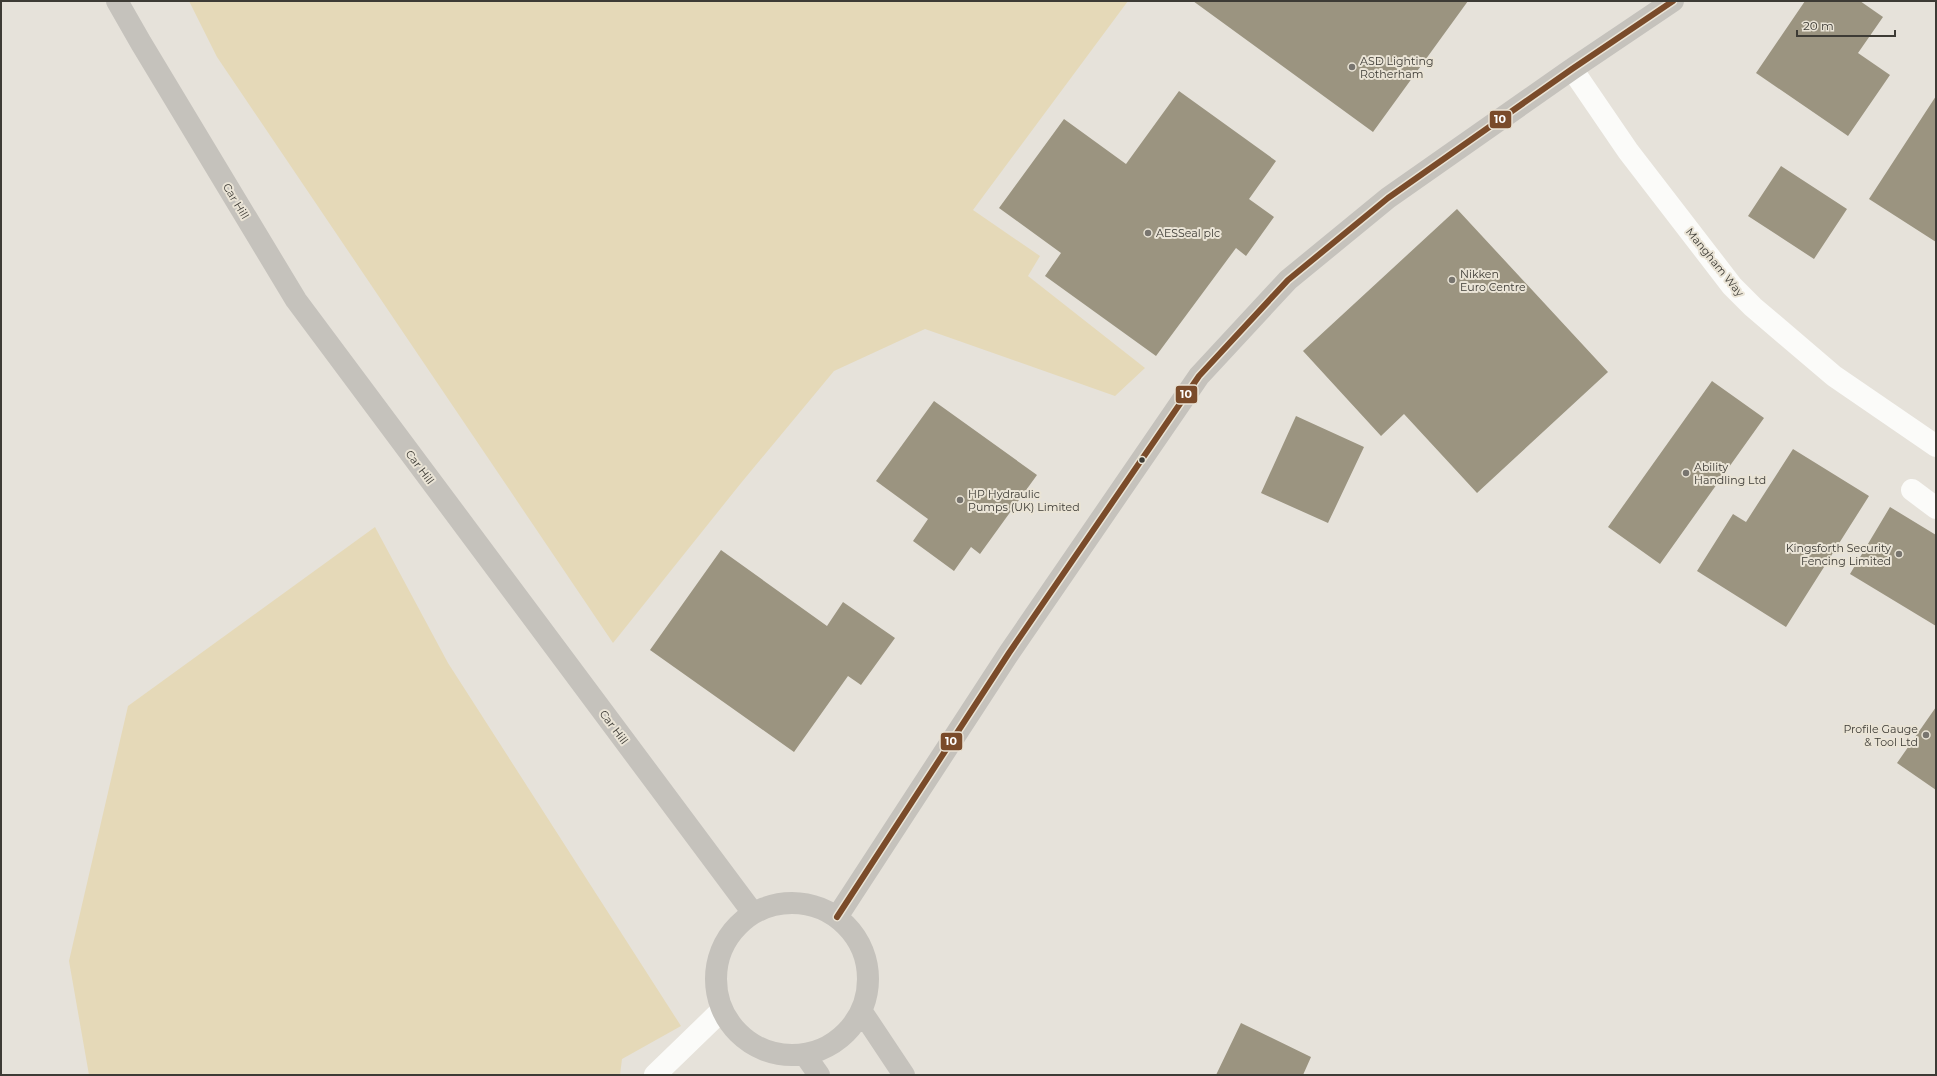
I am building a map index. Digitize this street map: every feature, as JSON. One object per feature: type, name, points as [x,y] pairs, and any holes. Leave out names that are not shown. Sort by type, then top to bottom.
[{"type":"main road","name":"Car Hill","points":[[117,1],[296,300],[753,913]]},
{"type":"main road","points":[[837,917],[1014,646],[1199,376],[1288,280],[1388,198],[1572,69],[1673,1]]},
{"type":"main road","points":[[796,903],[817,907],[837,917],[856,936],[866,960],[869,986],[862,1012],[848,1032],[828,1047],[805,1055],[780,1055],[756,1047],[736,1032],[722,1010],[716,988],[716,967],[723,946],[736,927],[753,913],[774,905],[796,903]]},
{"type":"main road","points":[[862,1012],[904,1075]]},
{"type":"main road","points":[[805,1055],[819,1075]]},
{"type":"street","name":"Mangham Way","points":[[1572,69],[1628,151],[1732,286],[1753,307],[1834,376],[1936,446]]},
{"type":"street","points":[[1912,490],[1936,508]]},
{"type":"street","points":[[655,1075],[722,1010]]},
{"type":"shaded area","points":[[189,1],[1128,1],[973,210],[1040,256],[1028,276],[1145,368],[1115,396],[925,329],[834,371],[741,483],[613,643],[217,57]]},
{"type":"shaded area","points":[[375,527],[448,663],[681,1026],[622,1059],[620,1075],[89,1075],[69,961],[128,706]]},
{"type":"building","name":"ASD Lighting Rotherham","points":[[1193,1],[1468,1],[1373,132]]},
{"type":"building","points":[[1805,1],[1860,1],[1883,17],[1858,53],[1890,75],[1848,136],[1756,73]]},
{"type":"building","name":"AESSeal plc","points":[[1179,91],[1276,161],[1249,199],[1274,217],[1246,256],[1236,248],[1156,356],[1045,276],[1061,253],[999,208],[1064,119],[1126,164]]},
{"type":"building","points":[[1936,96],[1936,242],[1869,199]]},
{"type":"building","points":[[1781,166],[1847,209],[1814,259],[1748,216]]},
{"type":"building","name":"Nikken Euro Centre","points":[[1457,209],[1608,372],[1477,493],[1404,414],[1381,436],[1303,351]]},
{"type":"building","name":"Ability Handling Ltd","points":[[1712,381],[1764,418],[1660,564],[1608,527]]},
{"type":"building","name":"HP Hydraulic Pumps (UK) Limited","points":[[934,401],[1037,475],[980,554],[971,547],[954,571],[913,541],[928,519],[876,481]]},
{"type":"building","points":[[1296,416],[1364,447],[1328,523],[1261,493]]},
{"type":"building","points":[[1793,449],[1869,496],[1786,627],[1697,571],[1733,514],[1746,522]]},
{"type":"building","name":"Kingsforth Security Fencing Limited","points":[[1890,507],[1936,535],[1936,626],[1850,574]]},
{"type":"building","points":[[721,550],[827,626],[843,602],[895,638],[861,685],[848,676],[794,752],[650,650]]},
{"type":"building","name":"Profile Gauge & Tool Ltd","points":[[1936,707],[1936,790],[1897,763]]},
{"type":"building","points":[[1241,1023],[1311,1057],[1303,1075],[1216,1075]]},
{"type":"transit line","name":"10","points":[[837,917],[1009,653],[1199,376],[1288,280],[1388,198],[1572,69],[1673,1]]},
{"type":"place","name":"ASD Lighting Rotherham","points":[[1352,67]]},
{"type":"place","name":"AESSeal plc","points":[[1148,233]]},
{"type":"place","name":"Nikken Euro Centre","points":[[1452,280]]},
{"type":"place","name":"Ability Handling Ltd","points":[[1686,473]]},
{"type":"place","name":"HP Hydraulic Pumps (UK) Limited","points":[[960,500]]},
{"type":"place","name":"Kingsforth Security Fencing Limited","points":[[1899,554]]},
{"type":"place","name":"Profile Gauge & Tool Ltd","points":[[1926,735]]}]
